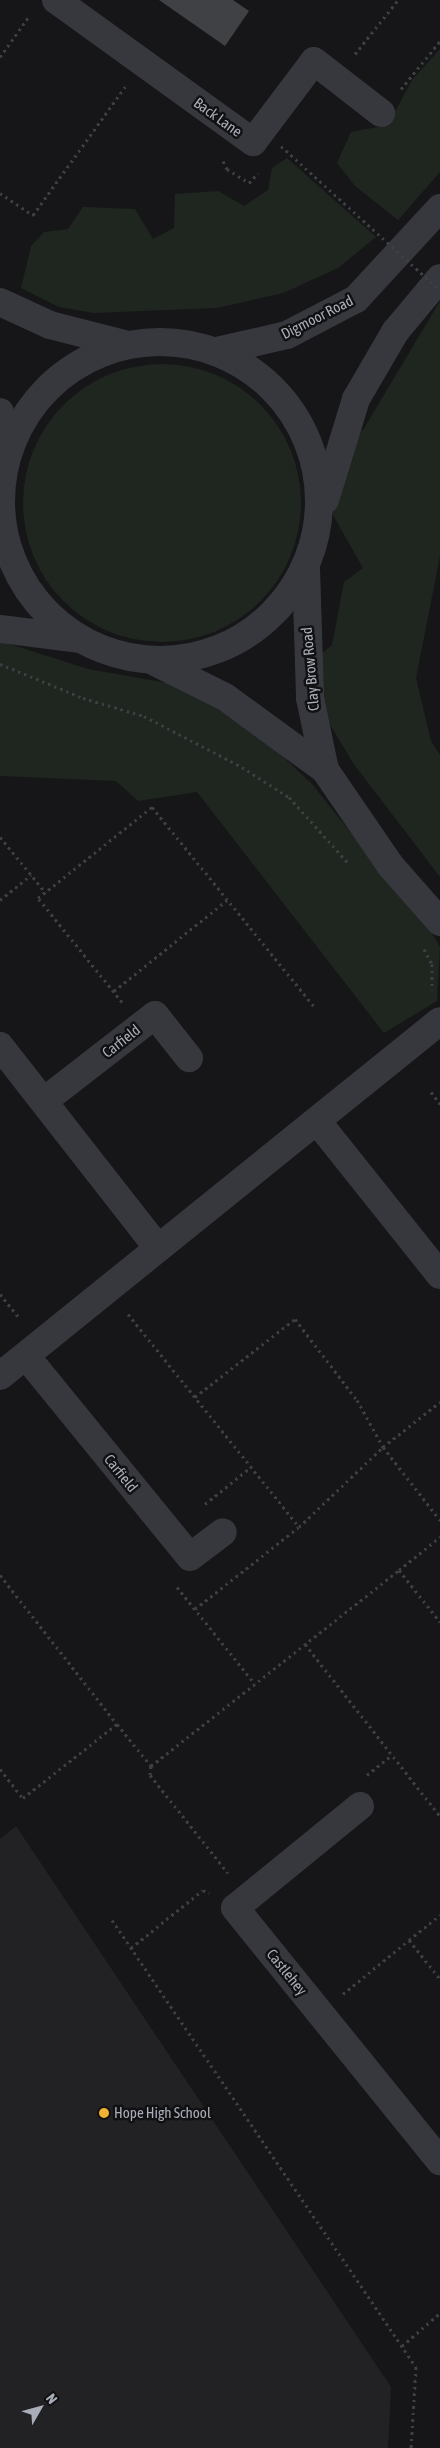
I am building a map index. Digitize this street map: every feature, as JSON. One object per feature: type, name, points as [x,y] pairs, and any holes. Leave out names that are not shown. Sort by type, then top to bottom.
[{"type":"street","name":"Back Lane","points":[[53,3],[142,62],[253,142],[314,61],[381,114]]},
{"type":"street","name":"Digmoor Road","points":[[217,351],[287,335],[356,298],[440,208]]},
{"type":"street","points":[[0,629],[80,640],[115,654],[154,661],[200,656],[244,637],[280,607],[306,568],[356,399],[395,332],[440,278]]},
{"type":"street","points":[[0,302],[50,325],[124,344]]},
{"type":"street","points":[[80,640],[44,611],[18,573],[3,530],[0,485],[6,455],[17,428],[44,390],[81,361],[124,344],[155,340],[217,351],[246,365],[279,394],[304,431],[318,473],[320,517]]},
{"type":"street","points":[[0,412],[6,455]]},
{"type":"street","name":"Clay Brow Road","points":[[306,568],[310,698],[325,770]]},
{"type":"street","name":"Clay Brow Road","points":[[154,661],[225,697],[325,770],[390,865],[440,922]]},
{"type":"street","name":"Carfield","points":[[44,1101],[155,1015],[189,1058]]},
{"type":"street","points":[[0,1376],[440,1021]]},
{"type":"street","points":[[0,1046],[158,1248]]},
{"type":"street","points":[[317,1121],[440,1275]]},
{"type":"street","name":"Carfield","points":[[26,1356],[190,1557],[223,1532]]},
{"type":"street","points":[[242,1903],[360,1806]]},
{"type":"street","name":"Castlehey","points":[[242,1903],[320,2012],[440,2161]]},
{"type":"path","points":[[0,57],[53,3]]},
{"type":"path","points":[[381,114],[440,40]]},
{"type":"path","points":[[0,193],[33,216],[142,62]]},
{"type":"path","points":[[281,146],[440,290]]},
{"type":"path","points":[[0,664],[83,698],[144,716],[242,767],[289,797],[353,870]]},
{"type":"path","points":[[141,1025],[38,898],[152,807],[316,1009]]},
{"type":"path","points":[[0,837],[46,893]]},
{"type":"path","points":[[0,900],[31,875]]},
{"type":"path","points":[[114,991],[227,900]]},
{"type":"path","points":[[418,942],[432,964],[435,980],[428,997]]},
{"type":"path","points":[[431,1092],[440,1104]]},
{"type":"path","points":[[108,1290],[299,1526]]},
{"type":"path","points":[[196,1397],[294,1319],[357,1400],[383,1447],[440,1520]]},
{"type":"path","points":[[195,1609],[299,1526],[383,1447],[440,1402]]},
{"type":"path","points":[[170,1533],[251,1467]]},
{"type":"path","points":[[242,1903],[150,1775],[151,1766],[440,1537]]},
{"type":"path","points":[[399,1570],[440,1622]]},
{"type":"path","points":[[0,1575],[151,1766]]},
{"type":"path","points":[[304,1644],[440,1816]]},
{"type":"path","points":[[0,1769],[23,1798],[117,1724]]},
{"type":"path","points":[[131,1948],[203,1890],[242,1903]]},
{"type":"path","points":[[320,2012],[440,1915]]},
{"type":"path","points":[[112,1920],[416,2366],[411,2448]]},
{"type":"path","points":[[409,1940],[440,1979]]},
{"type":"path","points":[[402,2346],[440,2313]]},
{"type":"shaded area","points":[[440,49],[440,172],[398,220],[355,186],[337,163],[351,132],[388,125],[412,80]]},
{"type":"shaded area","points":[[287,158],[376,237],[338,268],[283,293],[217,308],[94,313],[59,307],[21,288],[31,246],[44,232],[68,229],[83,207],[135,209],[153,239],[174,228],[175,194],[218,191],[244,206],[268,190],[272,168]]},
{"type":"shaded area","points":[[440,301],[440,556],[416,678],[431,741],[440,755],[440,877],[353,763],[316,701],[314,660],[332,645],[344,582],[363,568],[325,501],[335,441],[363,430]]},
{"type":"shaded area","points":[[162,364],[189,367],[215,375],[239,388],[260,405],[277,426],[290,450],[298,476],[301,503],[298,530],[290,556],[277,580],[260,601],[239,618],[215,631],[189,639],[162,642],[135,639],[109,631],[85,618],[64,601],[47,580],[34,556],[26,530],[23,503],[26,476],[34,450],[47,426],[64,405],[85,388],[109,375],[135,367]]},
{"type":"shaded area","points":[[0,641],[88,669],[185,686],[278,752],[312,784],[435,938],[440,948],[437,1001],[384,1033],[197,792],[138,801],[116,781],[0,776]]},
{"type":"shaded area","name":"Hope High School","points":[[16,1826],[391,2387],[388,2448],[0,2448],[0,1839]]},
{"type":"building","points":[[159,0],[233,0],[249,11],[225,46]]},
{"type":"place","name":"Hope High School","points":[[104,2113]]}]
